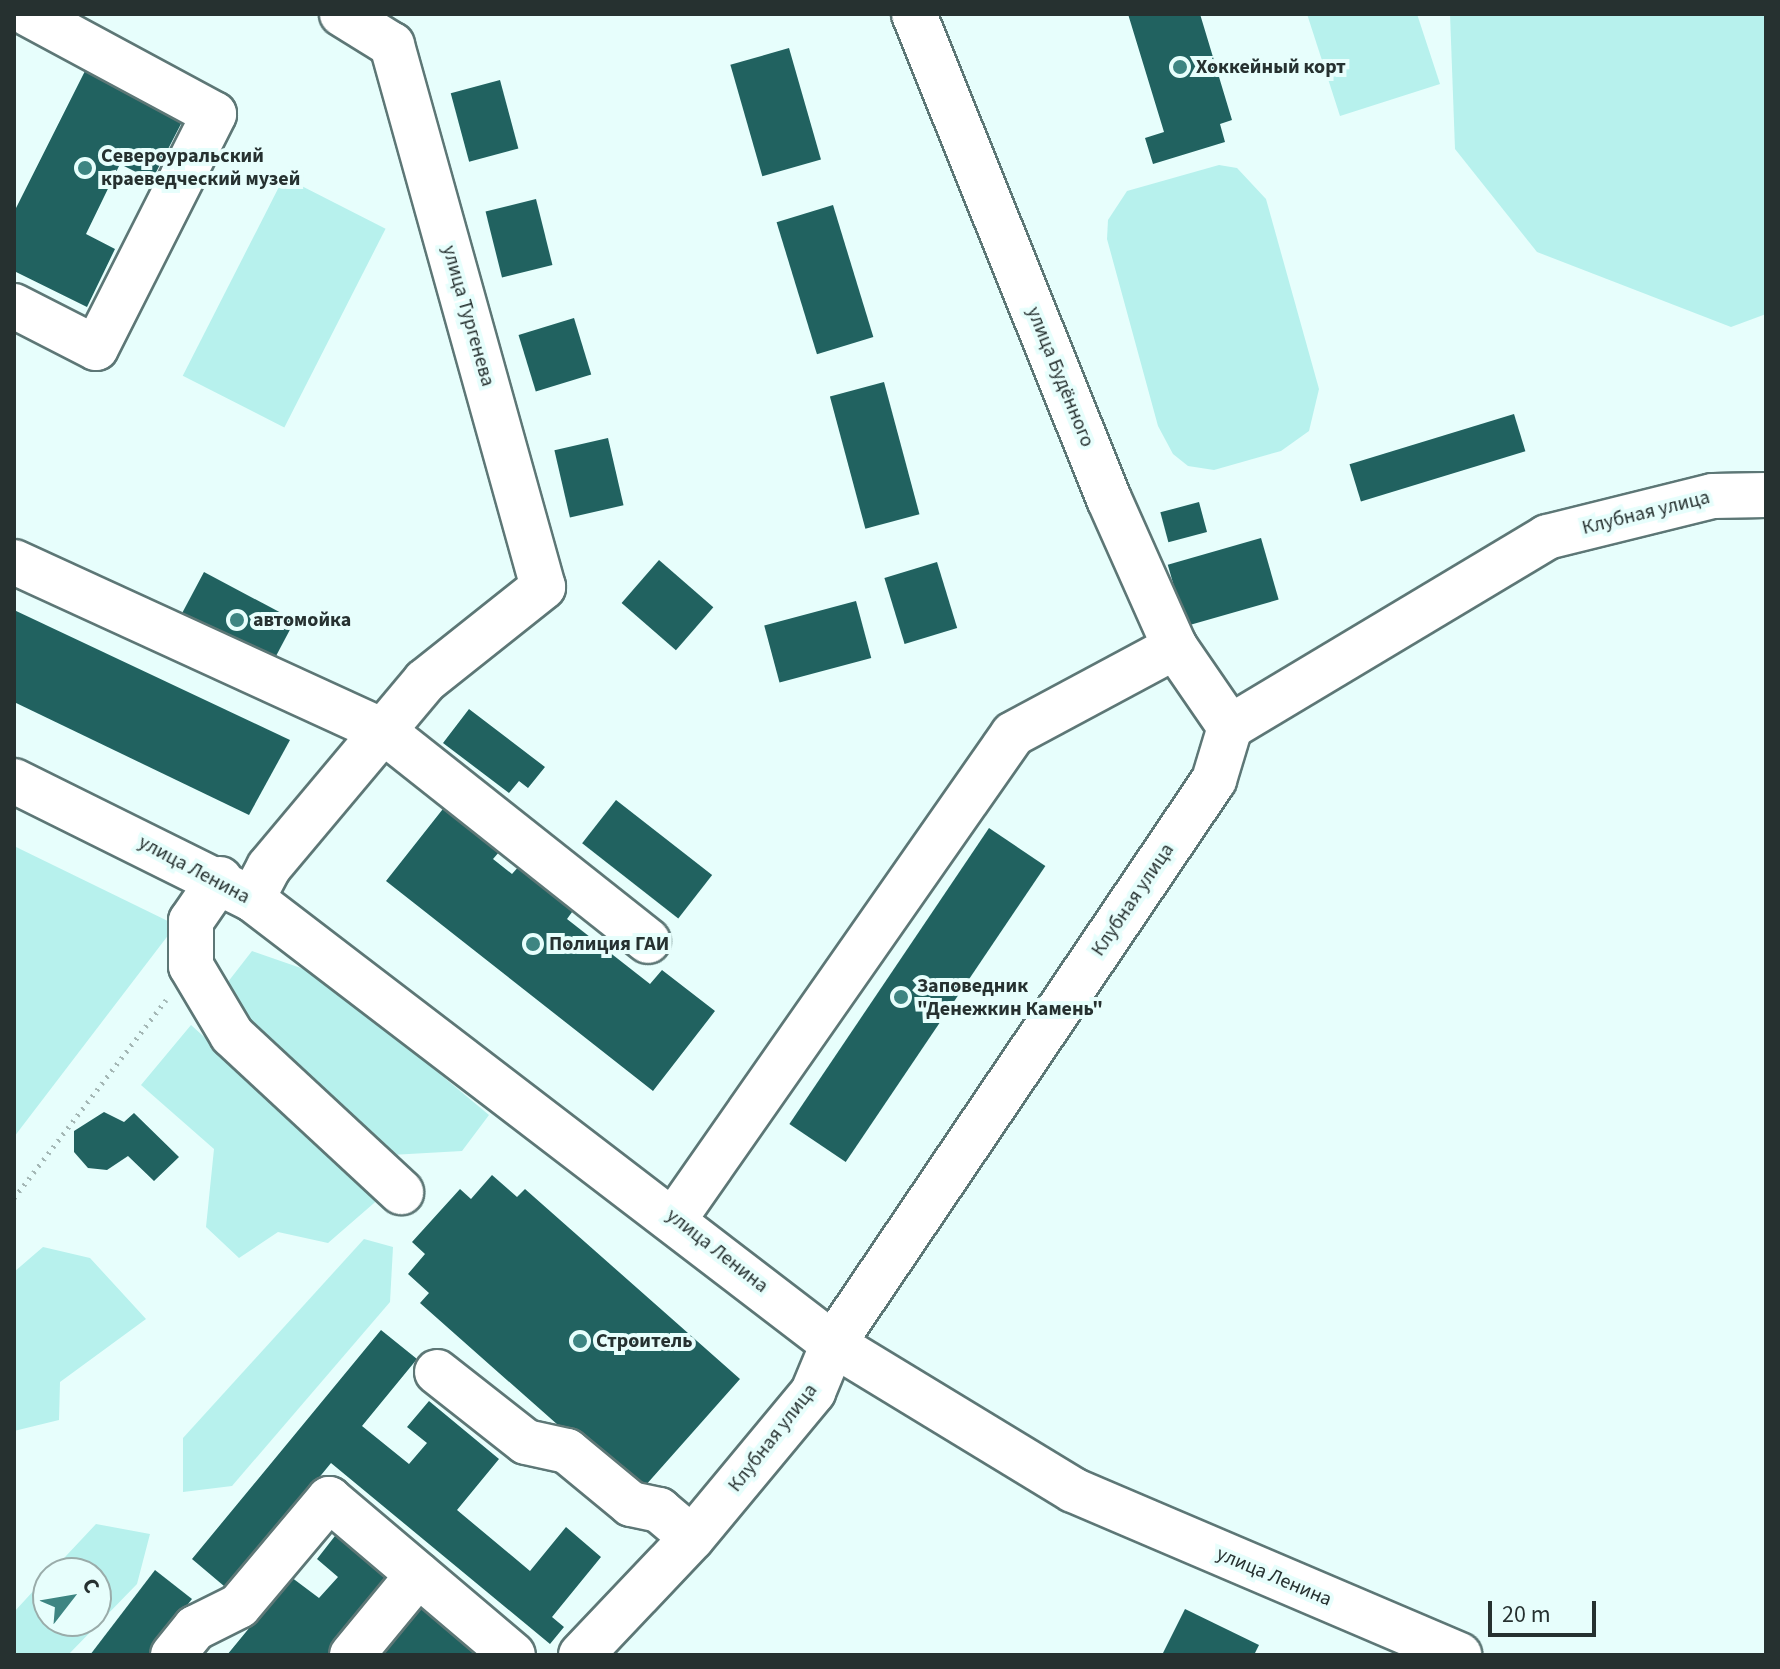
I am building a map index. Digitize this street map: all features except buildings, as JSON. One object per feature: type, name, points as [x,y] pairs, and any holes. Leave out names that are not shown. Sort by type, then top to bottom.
[{"type":"street","points":[[14,306],[96,348],[214,114],[28,14]]},
{"type":"street","name":"улица Тургенева","points":[[342,14],[392,45],[543,587],[425,681],[383,731]]},
{"type":"street","name":"улица Будённого","points":[[914,14],[1175,647],[1230,727]]},
{"type":"street","name":"Клубная улица","points":[[581,1655],[692,1538],[813,1392],[833,1344],[1214,780],[1230,727],[1547,537],[1713,496],[1766,495]]},
{"type":"street","points":[[14,562],[383,731],[648,941]]},
{"type":"street","points":[[675,1218],[1013,734],[1175,647]]},
{"type":"street","points":[[383,731],[236,889],[191,921],[191,966],[232,1035],[401,1192]]},
{"type":"street","name":"улица Ленина","points":[[14,781],[236,889],[675,1218],[833,1344],[1073,1490],[1459,1655]]},
{"type":"street","points":[[437,1372],[526,1442],[567,1451],[631,1504],[659,1510],[692,1538]]},
{"type":"street","points":[[173,1655],[195,1628],[239,1606],[329,1499],[513,1655]]},
{"type":"street","points":[[352,1655],[418,1575]]},
{"type":"path","points":[[14,1198],[191,966]]},
{"type":"shaded area","points":[[1307,14],[1417,14],[1440,84],[1340,116]]},
{"type":"shaded area","points":[[1450,14],[1766,14],[1766,314],[1731,327],[1537,252],[1455,149]]},
{"type":"shaded area","points":[[1219,165],[1237,168],[1266,199],[1319,389],[1309,431],[1281,451],[1214,470],[1188,466],[1173,454],[1158,426],[1107,239],[1108,220],[1127,191]]},
{"type":"shaded area","points":[[284,177],[386,229],[284,427],[183,376]]},
{"type":"shaded area","points":[[14,846],[176,925],[14,1137]]},
{"type":"shaded area","points":[[252,951],[321,975],[489,1115],[462,1151],[391,1155],[252,1034],[224,987]]},
{"type":"shaded area","points":[[191,1025],[381,1197],[328,1243],[278,1232],[239,1258],[206,1227],[214,1149],[141,1085]]},
{"type":"shaded area","points":[[364,1239],[393,1247],[390,1302],[232,1486],[183,1492],[183,1438]]},
{"type":"shaded area","points":[[43,1247],[90,1258],[146,1319],[60,1382],[59,1420],[14,1431],[14,1272]]},
{"type":"shaded area","points":[[96,1524],[150,1534],[137,1584],[112,1610],[112,1557],[65,1557]]},
{"type":"shaded area","points":[[32,1592],[32,1637],[85,1637],[68,1655],[14,1655],[14,1612]]},
{"type":"place","name":"Хоккейный корт","points":[[1180,67]]},
{"type":"place","name":"Североуральский краеведческий музей","points":[[85,168]]},
{"type":"place","name":"автомойка","points":[[237,620]]},
{"type":"place","name":"Полиция ГАИ","points":[[533,944]]},
{"type":"place","name":"Заповедник \"Денежкин Камень\"","points":[[901,997]]},
{"type":"place","name":"Строитель","points":[[580,1341]]}]
